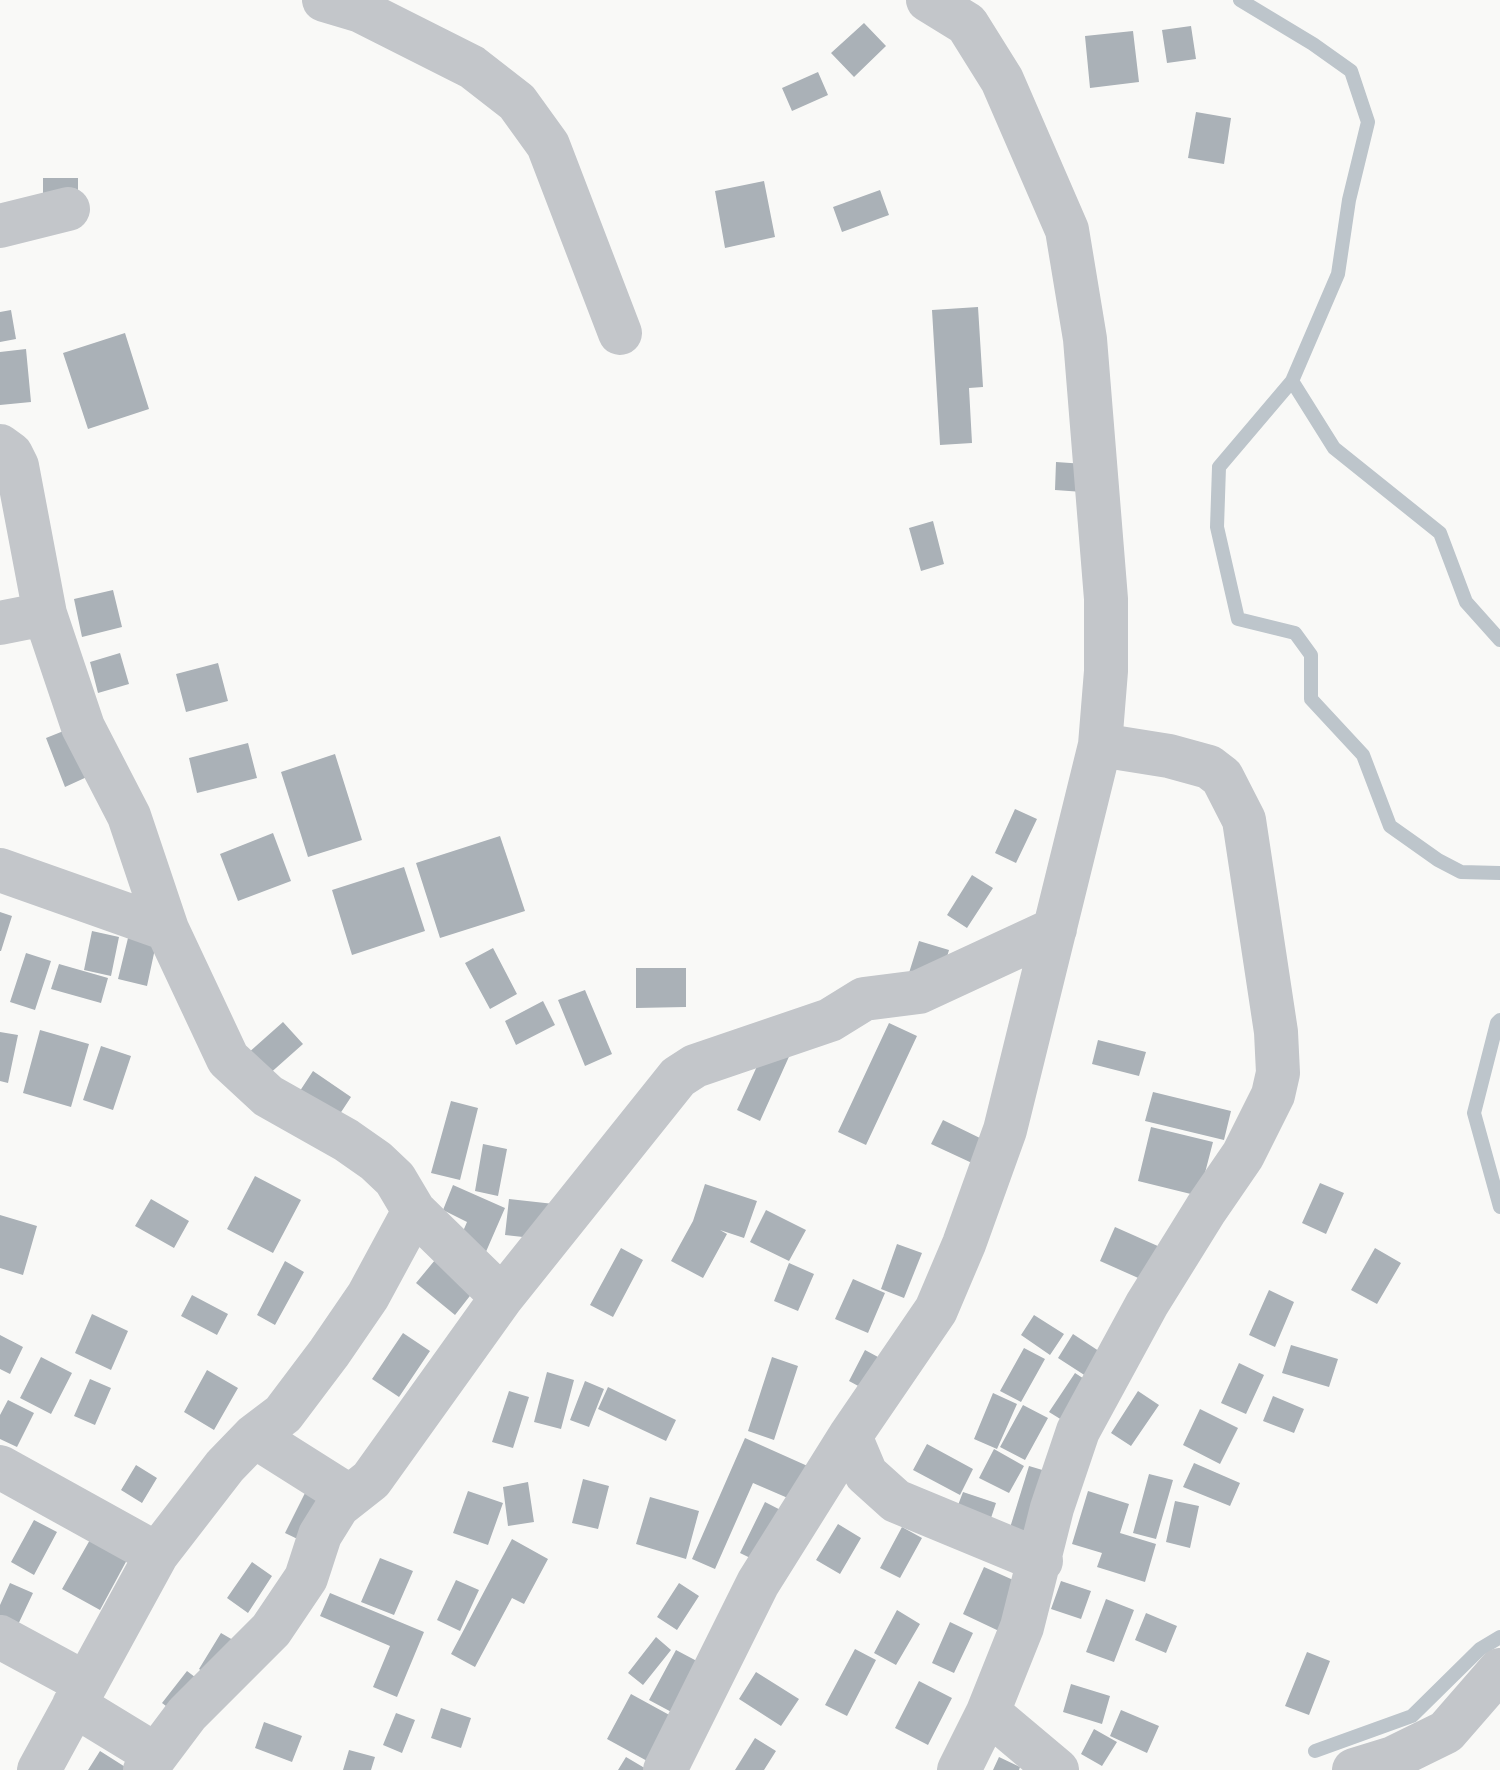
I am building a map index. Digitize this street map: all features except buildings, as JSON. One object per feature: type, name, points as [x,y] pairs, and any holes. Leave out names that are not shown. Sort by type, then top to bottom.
[{"type":"street","points":[[324,0],[361,11],[472,67],[517,102],[548,145],[620,333]]},
{"type":"street","points":[[665,1770],[758,1583],[850,1436],[936,1310],[964,1244],[1005,1130],[1100,745],[1106,671],[1106,599],[1085,339],[1067,230],[1002,80],[967,24],[928,0]]},
{"type":"street","points":[[0,226],[68,209]]},
{"type":"street","points":[[0,446],[11,454],[17,466],[45,614],[83,727],[129,816],[167,929],[228,1059],[268,1096],[346,1140],[376,1161],[395,1179],[414,1211],[502,1297]]},
{"type":"street","points":[[0,623],[45,614]]},
{"type":"street","points":[[959,1770],[988,1712],[1022,1627],[1052,1508],[1078,1431],[1147,1304],[1243,1155],[1273,1095],[1278,1073],[1276,1032],[1244,820],[1222,777],[1209,767],[1169,756],[1100,745]]},
{"type":"street","points":[[0,870],[167,929]]},
{"type":"street","points":[[0,1637],[80,1694],[150,1762],[187,1714],[271,1630],[306,1578],[320,1535],[338,1506],[371,1480],[502,1297],[678,1077],[695,1066],[830,1020],[864,999],[919,992],[1055,929]]},
{"type":"street","points":[[39,1770],[157,1554],[216,1476],[254,1436],[283,1414],[329,1353],[368,1296],[414,1211]]},
{"type":"street","points":[[254,1436],[349,1496]]},
{"type":"street","points":[[850,1436],[866,1474],[896,1501],[1041,1561]]},
{"type":"street","points":[[0,1467],[157,1554]]},
{"type":"street","points":[[1354,1770],[1393,1758],[1446,1732],[1500,1670]]},
{"type":"street","points":[[988,1712],[1057,1770]]},
{"type":"waterway","points":[[1240,0],[1351,71],[1368,122],[1349,200],[1338,274],[1292,381],[1219,467],[1217,527],[1238,619],[1295,633],[1311,655],[1311,699],[1363,755],[1390,826],[1438,860],[1461,872],[1500,873]]},
{"type":"waterway","points":[[1292,381],[1334,448],[1440,533],[1466,602],[1500,640]]},
{"type":"waterway","points":[[1500,1020],[1474,1113],[1500,1207]]},
{"type":"waterway","points":[[1315,1751],[1412,1716],[1480,1649],[1500,1637]]}]
